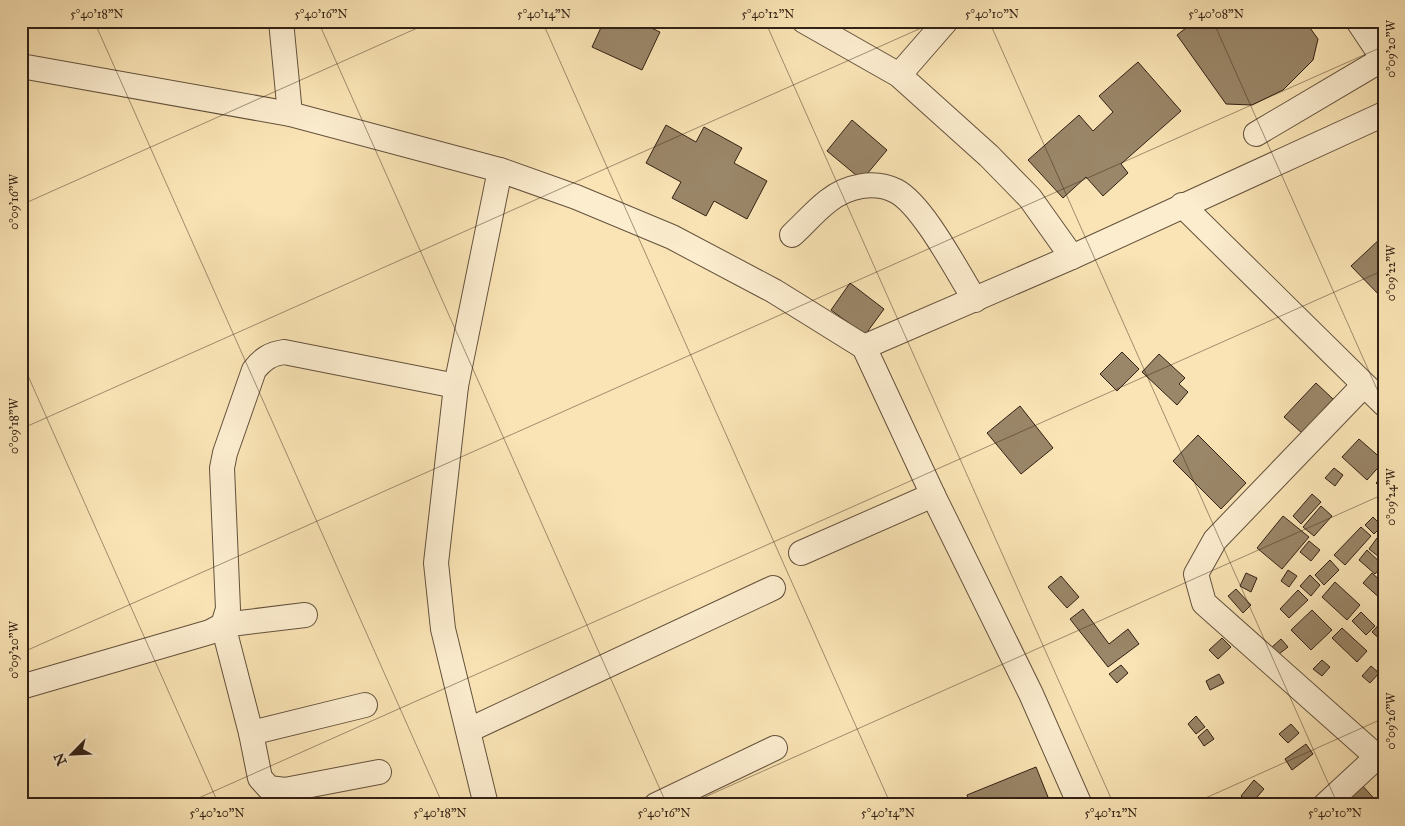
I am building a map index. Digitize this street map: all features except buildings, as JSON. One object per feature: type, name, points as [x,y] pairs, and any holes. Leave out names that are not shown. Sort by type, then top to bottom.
[{"type":"street","points":[[281,21],[290,114]]},
{"type":"street","points":[[804,21],[899,76],[989,156],[1030,198],[1072,257]]},
{"type":"street","points":[[899,76],[946,21]]},
{"type":"street","points":[[1256,134],[1383,59],[1358,21]]},
{"type":"street","points":[[21,66],[290,114],[500,170],[576,197],[672,237],[774,291],[864,347],[933,495],[1031,694],[1080,805]]},
{"type":"street","points":[[864,347],[1072,257],[1384,114]]},
{"type":"street","points":[[486,805],[443,629],[436,564],[456,386],[500,170]]},
{"type":"street","points":[[792,235],[829,200],[849,189],[872,184],[897,192],[921,215],[975,300]]},
{"type":"street","points":[[1182,205],[1384,404]]},
{"type":"street","points":[[379,772],[285,790],[269,788],[260,778],[251,733],[222,625],[228,609],[222,468],[225,453],[254,370],[262,360],[273,353],[284,352],[456,386]]},
{"type":"street","points":[[1325,805],[1380,760],[1204,603],[1196,574],[1215,540],[1364,385]]},
{"type":"street","points":[[801,553],[933,495]]},
{"type":"street","points":[[469,730],[773,588]]},
{"type":"street","points":[[21,687],[210,632],[222,625],[306,615]]},
{"type":"street","points":[[251,733],[365,705]]},
{"type":"street","points":[[656,805],[776,748]]}]
